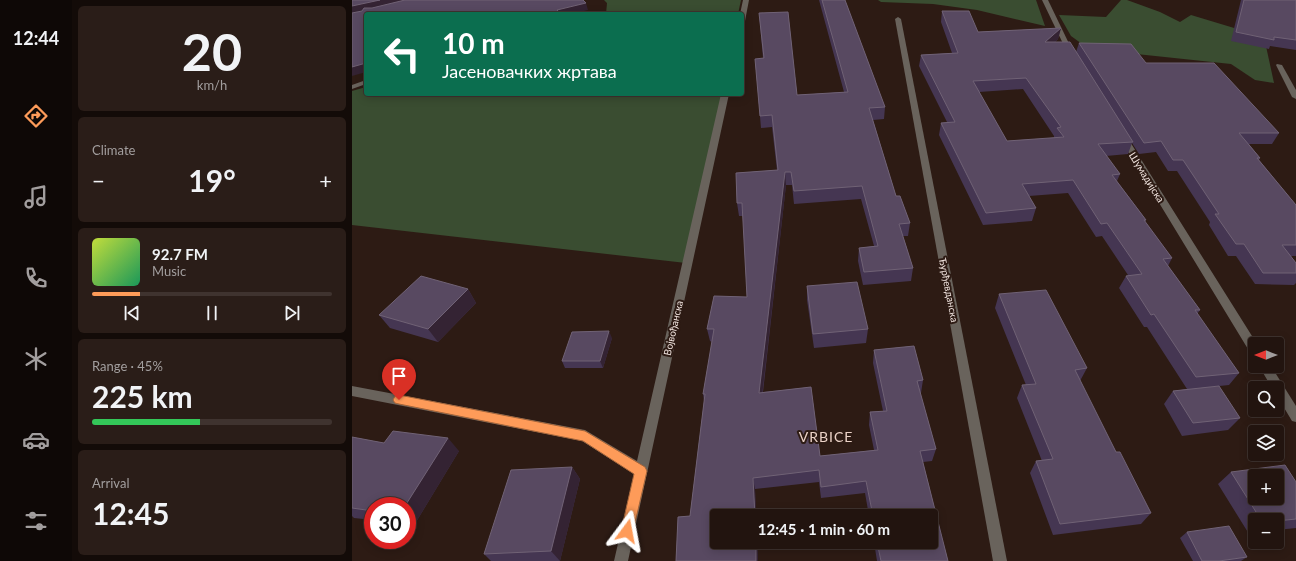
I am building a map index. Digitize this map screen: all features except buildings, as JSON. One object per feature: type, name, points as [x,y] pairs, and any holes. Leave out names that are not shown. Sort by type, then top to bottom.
[{"type":"street","points":[[744,12],[746,0]]},
{"type":"street","points":[[1045,0],[1076,62]]},
{"type":"street","name":"Ђурђевданска","points":[[898,18],[1000,561]]},
{"type":"street","points":[[1279,65],[1296,97]]},
{"type":"street","points":[[352,86],[364,83]]},
{"type":"street","name":"Војвођанска","points":[[621,561],[725,96]]},
{"type":"street","name":"Шумадијска","points":[[1118,129],[1248,340]]},
{"type":"street","points":[[1268,373],[1296,417]]},
{"type":"street","points":[[352,390],[585,436],[641,471]]},
{"type":"green space","points":[[604,0],[741,0],[738,12],[606,12],[607,3]]},
{"type":"green space","points":[[878,0],[1036,0],[1045,26],[977,10],[933,4],[881,2]]},
{"type":"green space","points":[[1121,0],[1127,0],[1160,12],[1180,22],[1191,15],[1264,37],[1274,83],[1255,80],[1231,64],[1089,49],[1071,36],[1059,15],[1106,17]]},
{"type":"green space","points":[[364,88],[364,96],[722,96],[686,263],[352,225],[352,91]]},
{"type":"district","name":"VRBICE","points":[[826,437]]},
{"type":"route","points":[[399,400],[585,436],[641,471],[627,531]]}]
